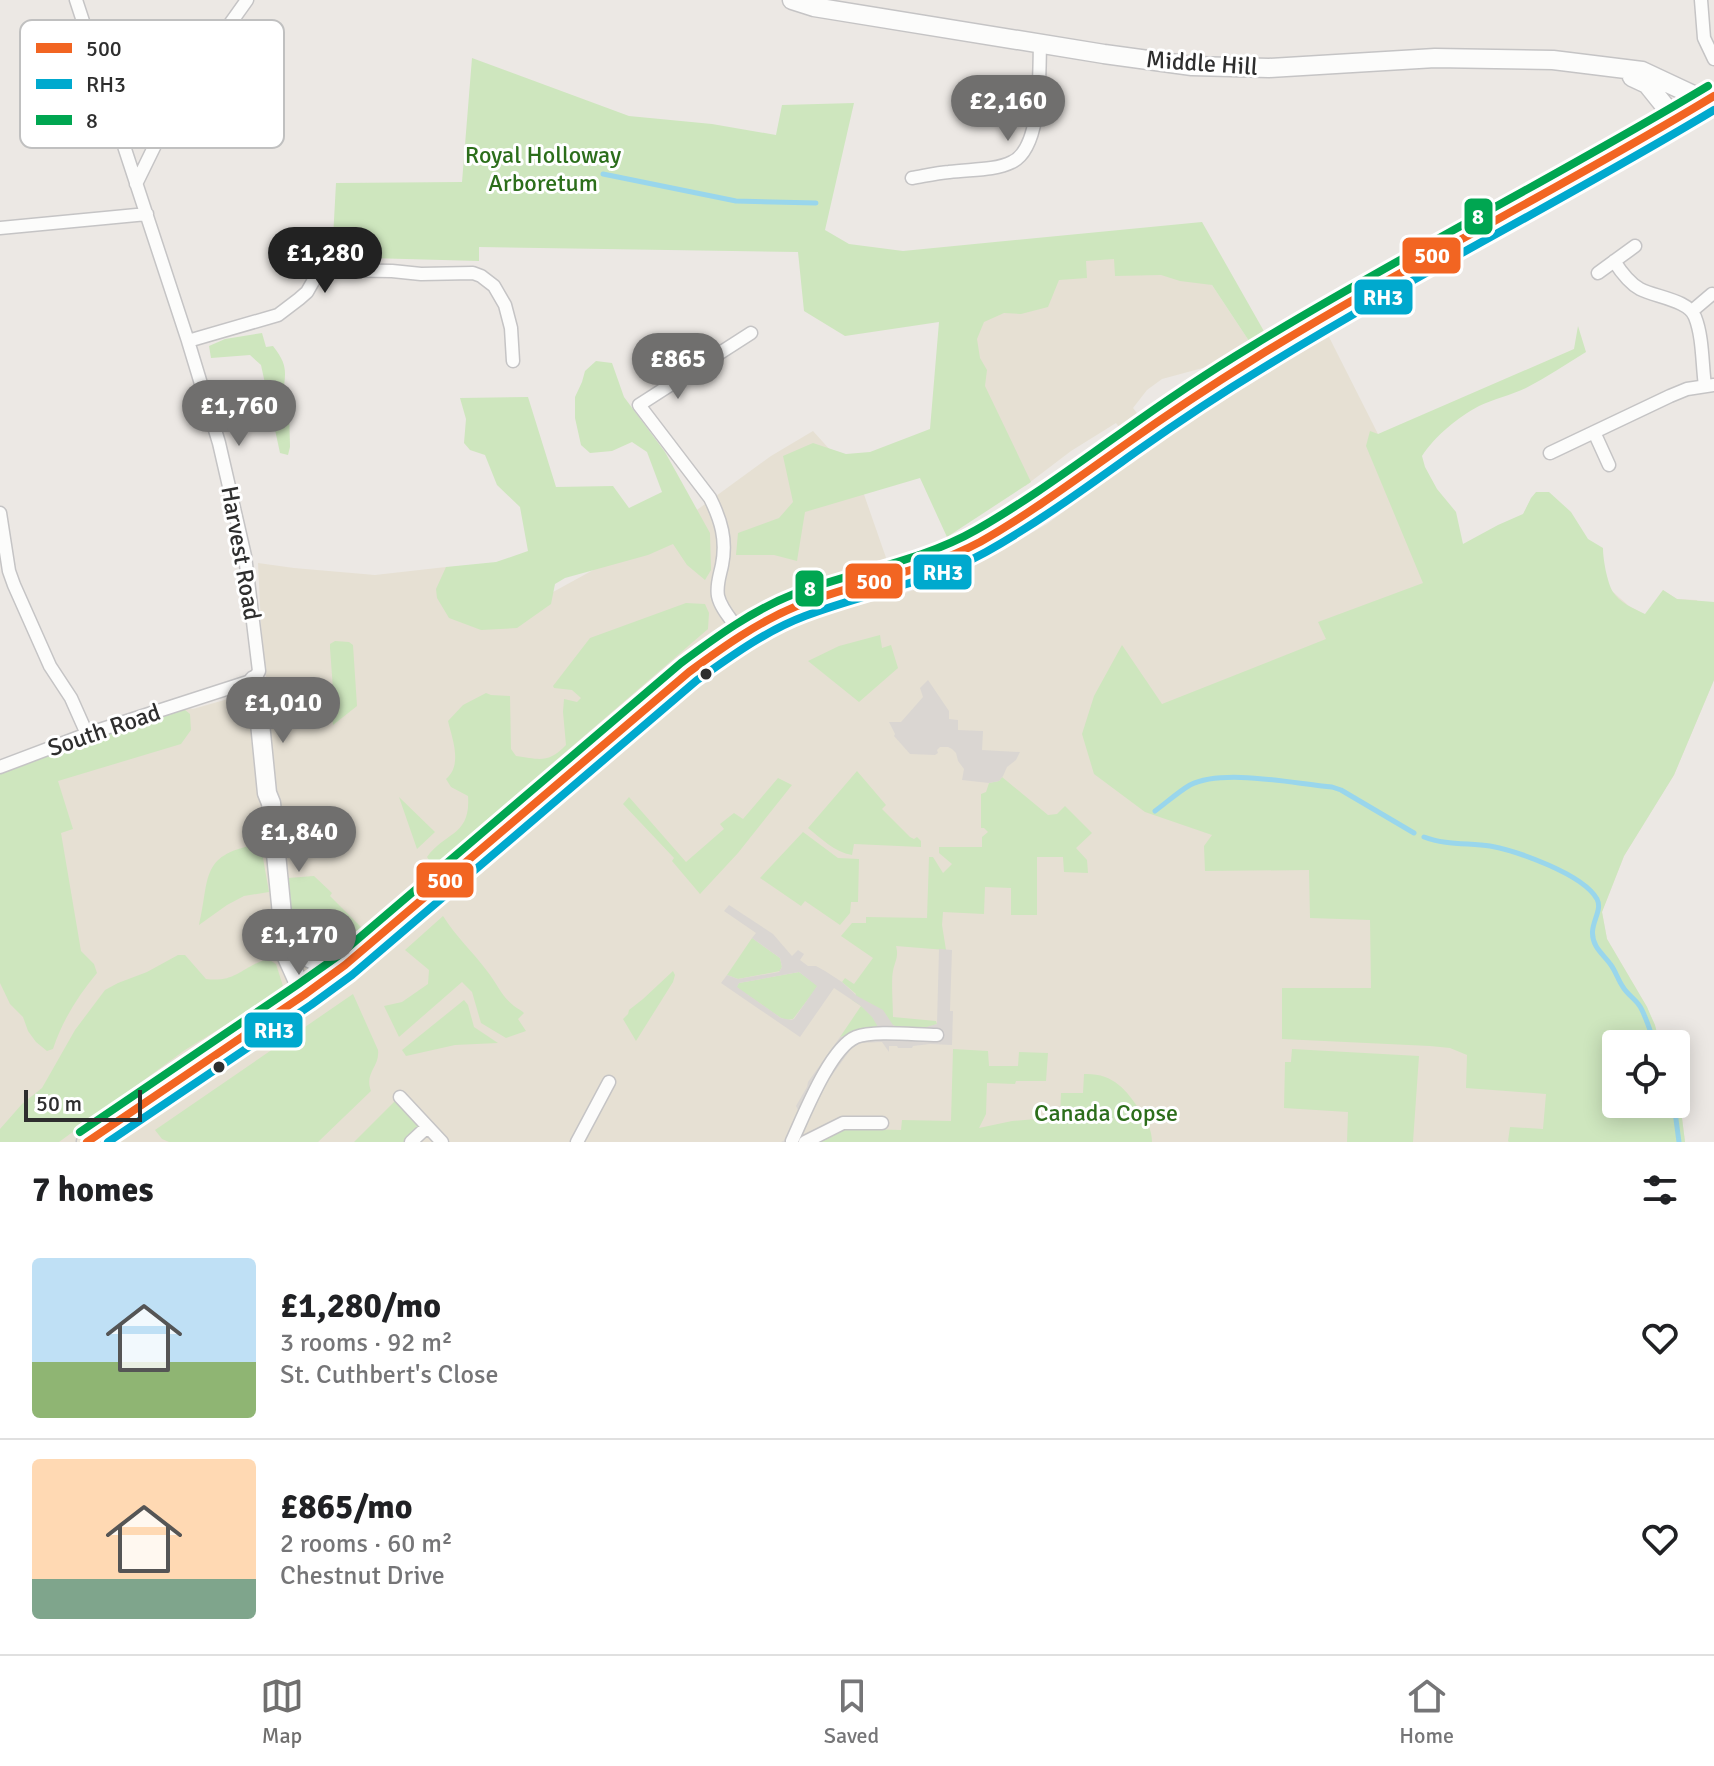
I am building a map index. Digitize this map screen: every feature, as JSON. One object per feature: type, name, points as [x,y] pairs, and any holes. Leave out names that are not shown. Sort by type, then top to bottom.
[{"type":"main road","points":[[87,1142],[345,965],[689,672],[741,634],[795,607],[929,566],[974,545],[1009,525],[1151,426],[1275,346],[1710,98]]},
{"type":"street","name":"Harvest Road","points":[[76,0],[83,20]]},
{"type":"street","points":[[233,20],[247,0]]},
{"type":"street","name":"Middle Hill","points":[[792,0],[1040,44],[1192,66],[1269,68],[1385,60],[1553,60],[1642,71],[1710,98]]},
{"type":"street","points":[[1701,0],[1704,38],[1714,59]]},
{"type":"street","points":[[912,178],[991,167],[1012,162],[1024,153],[1036,113],[1040,44]]},
{"type":"street","name":"Middle Hill","points":[[1615,69],[1647,84],[1676,120]]},
{"type":"street","name":"Harvest Road","points":[[124,148],[188,341],[233,496],[245,556],[259,671],[254,680],[267,793],[271,803],[286,955],[304,995]]},
{"type":"street","points":[[136,184],[154,148]]},
{"type":"street","points":[[0,228],[147,214]]},
{"type":"street","points":[[1598,273],[1635,246]]},
{"type":"street","points":[[1550,453],[1670,396],[1687,389],[1710,386],[1696,317],[1692,311],[1686,305],[1636,287],[1614,261]]},
{"type":"street","points":[[188,341],[278,315],[307,292],[315,278],[329,270],[473,273],[494,286],[505,305],[511,328],[513,361]]},
{"type":"street","points":[[1692,311],[1712,294]]},
{"type":"street","points":[[741,634],[718,595],[724,551],[718,514],[710,498],[639,405],[751,333]]},
{"type":"street","points":[[1594,432],[1609,465]]},
{"type":"street","points":[[0,513],[14,585],[50,666],[71,698],[87,734]]},
{"type":"street","name":"South Road","points":[[0,767],[87,734],[254,680]]},
{"type":"street","points":[[285,934],[299,953],[306,957],[345,965]]},
{"type":"street","points":[[799,1141],[818,1085],[847,1043],[863,1035],[937,1035]]},
{"type":"street","points":[[577,1142],[609,1082]]},
{"type":"street","points":[[400,1097],[442,1142]]},
{"type":"street","points":[[799,1141],[843,1123],[882,1123]]},
{"type":"street","points":[[568,1130],[585,1126]]},
{"type":"street","points":[[411,1142],[427,1127]]},
{"type":"shaded area","points":[[1004,252],[1111,252],[1212,285],[1249,341],[1210,366],[1162,379],[1147,390],[1133,408],[1159,441],[1329,337],[1378,434],[1456,564],[1613,592],[1646,615],[1663,590],[1677,599],[1697,600],[1714,680],[1674,775],[1624,856],[1602,912],[1607,939],[1647,1007],[1655,1030],[1602,1030],[1602,1118],[1682,1118],[1685,1142],[0,1142],[0,770],[179,705],[193,709],[267,688],[258,563],[375,575],[446,567],[473,624],[511,615],[679,523],[771,456],[813,431],[860,483],[899,595],[956,576],[1047,524],[1140,455],[1116,423],[1071,451],[1025,486],[956,324]]},
{"type":"shaded area","points":[[928,680],[949,711],[949,719],[958,720],[958,730],[983,731],[982,750],[1020,752],[999,781],[962,780],[964,769],[952,749],[940,747],[935,755],[910,754],[894,736],[889,722],[901,722],[923,697],[920,688]]},
{"type":"shaded area","points":[[729,905],[773,934],[792,956],[798,950],[804,954],[800,960],[825,971],[857,996],[883,1010],[897,1028],[923,1028],[937,1024],[939,949],[952,950],[952,1045],[889,1046],[889,1052],[882,1042],[860,1043],[851,1049],[827,1082],[797,1142],[781,1142],[787,1139],[799,1112],[796,1106],[808,1082],[840,1037],[878,1027],[861,1006],[834,988],[800,1037],[721,983],[727,975],[738,979],[779,972],[782,967],[780,958],[752,938],[756,933],[724,911]],"holes":[[[799,972],[817,986],[791,1020],[781,1018],[737,987],[739,983]]]},
{"type":"green space","name":"Royal Holloway Arboretum","points":[[472,58],[629,116],[712,124],[776,135],[782,105],[854,103],[825,230],[849,244],[903,251],[1202,222],[1265,333],[1249,341],[1212,285],[1161,275],[1115,276],[1114,259],[1086,261],[1087,278],[1059,280],[1048,307],[1021,314],[1004,313],[984,322],[977,339],[980,358],[987,370],[985,386],[1031,482],[947,537],[920,478],[805,512],[797,561],[774,555],[736,555],[738,533],[779,518],[793,502],[783,456],[813,443],[846,454],[870,452],[930,429],[939,322],[845,336],[804,311],[798,252],[479,247],[479,261],[332,257],[336,183],[462,182]]},
{"type":"green space","points":[[1578,326],[1586,352],[1526,388],[1471,410],[1440,434],[1422,456],[1437,489],[1456,512],[1463,544],[1523,514],[1536,492],[1549,492],[1571,512],[1588,539],[1603,548],[1609,582],[1613,592],[1623,602],[1645,614],[1663,590],[1677,599],[1714,602],[1714,680],[1674,775],[1624,856],[1602,912],[1607,939],[1647,1007],[1656,1030],[1602,1030],[1602,1118],[1682,1118],[1685,1142],[1509,1142],[1510,1127],[1543,1129],[1546,1094],[1466,1088],[1467,1055],[1450,1048],[1430,1046],[1282,1039],[1282,988],[1371,988],[1370,920],[1310,918],[1309,870],[1205,871],[1204,846],[1212,835],[1145,812],[1094,774],[1082,734],[1094,696],[1122,645],[1162,704],[1326,639],[1318,622],[1423,583],[1366,446],[1370,431],[1378,434],[1574,349]]},
{"type":"green space","points":[[262,333],[266,347],[273,346],[285,369],[284,396],[285,405],[289,406],[288,455],[280,453],[261,365],[250,355],[211,358],[209,346],[225,339]]},
{"type":"green space","points":[[596,361],[612,363],[624,397],[665,452],[710,533],[711,570],[705,580],[687,565],[673,544],[648,555],[565,578],[555,584],[551,604],[517,628],[481,630],[449,618],[437,598],[436,589],[446,567],[496,562],[528,551],[520,507],[497,485],[485,455],[470,450],[464,443],[466,419],[460,398],[528,397],[556,487],[613,486],[629,508],[662,492],[647,452],[632,442],[612,451],[590,453],[581,445],[575,418],[575,397],[585,371]]},
{"type":"green space","points":[[686,603],[705,604],[709,613],[708,629],[438,862],[429,860],[427,857],[434,849],[461,826],[468,809],[468,796],[451,787],[446,779],[455,759],[448,721],[463,705],[486,693],[510,696],[511,749],[516,756],[548,758],[566,745],[564,699],[577,702],[581,698],[572,690],[553,686],[590,638]]},
{"type":"green space","points":[[880,635],[882,648],[891,645],[898,668],[859,702],[808,661],[839,646]]},
{"type":"green space","points":[[335,641],[353,645],[357,706],[333,725],[330,644]]},
{"type":"green space","points":[[179,705],[190,714],[191,730],[181,744],[58,781],[73,829],[61,833],[81,951],[94,964],[97,973],[71,1009],[53,1049],[47,1051],[28,1031],[23,1017],[10,1004],[0,983],[0,770]]},
{"type":"green space","points":[[857,771],[886,805],[882,809],[910,837],[917,837],[921,847],[854,844],[852,855],[834,848],[808,828]]},
{"type":"green space","points":[[1002,777],[1048,815],[1057,814],[1065,806],[1092,833],[1076,848],[1087,860],[1088,873],[1064,872],[1063,857],[1037,857],[1037,915],[1011,915],[1011,888],[985,887],[984,914],[943,912],[946,950],[896,946],[892,975],[893,1017],[936,1021],[937,1024],[915,1029],[893,1025],[878,1027],[840,1037],[861,1006],[852,1000],[856,994],[842,982],[845,978],[854,984],[873,958],[841,936],[852,923],[866,923],[866,917],[927,918],[929,857],[933,857],[943,873],[952,864],[939,853],[939,847],[982,847],[982,837],[988,832],[981,828],[981,794],[986,792],[989,783]]},
{"type":"green space","points":[[778,778],[792,785],[738,853],[700,894],[672,861],[674,858],[623,804],[629,797],[686,862],[724,829],[720,824],[734,813],[743,819]]},
{"type":"green space","points":[[399,797],[435,832],[417,849]]},
{"type":"green space","points":[[803,832],[838,858],[859,859],[858,902],[851,902],[850,913],[840,925],[805,901],[801,906],[760,878]]},
{"type":"green space","points":[[255,845],[261,847],[269,892],[244,896],[199,925],[210,872],[216,863],[237,849]]},
{"type":"green space","points":[[314,876],[363,929],[344,943],[329,948],[314,947],[305,942],[293,923],[288,878]]},
{"type":"green space","points":[[443,916],[506,998],[524,1013],[518,1019],[526,1031],[506,1038],[481,1023],[472,992],[462,982],[399,1037],[384,1006],[402,1002],[428,984],[429,970],[405,950]]},
{"type":"green space","points":[[752,938],[780,958],[780,971],[738,979],[727,975]]},
{"type":"green space","points":[[178,955],[185,955],[206,979],[216,980],[225,979],[268,959],[276,964],[283,986],[279,992],[185,1050],[59,1142],[0,1142],[0,1129],[22,1104],[42,1088],[75,1030],[105,990]]},
{"type":"green space","points":[[673,971],[673,982],[636,1041],[623,1019]]},
{"type":"green space","points":[[799,972],[818,986],[793,1019],[781,1018],[736,987],[739,983]]},
{"type":"green space","points":[[353,994],[378,1050],[369,1079],[371,1091],[318,1142],[169,1142],[155,1130]]},
{"type":"green space","points":[[464,1000],[474,1027],[498,1043],[455,1045],[406,1056],[402,1050]]},
{"type":"green space","name":"Canada Copse","points":[[953,1049],[988,1051],[989,1066],[1018,1066],[1019,1052],[1048,1053],[1046,1081],[987,1083],[986,1114],[979,1128],[1012,1121],[1060,1117],[1061,1093],[1083,1093],[1084,1074],[1094,1074],[1118,1084],[1130,1096],[1147,1123],[1152,1142],[813,1142],[846,1126],[901,1130],[902,1120],[951,1121]]},
{"type":"green space","points":[[1292,1049],[1419,1056],[1413,1142],[1347,1142],[1348,1112],[1284,1108],[1285,1062],[1291,1062]]},
{"type":"green space","points":[[396,1100],[420,1127],[406,1142],[354,1142]]},
{"type":"waterway","points":[[603,174],[736,201],[816,203]]},
{"type":"waterway","points":[[1155,811],[1190,785],[1204,780],[1260,778],[1341,790],[1414,833]]},
{"type":"waterway","points":[[1424,837],[1448,843],[1490,846],[1516,853],[1564,873],[1589,890],[1599,904],[1592,932],[1596,946],[1641,1009],[1650,1030]]},
{"type":"waterway","points":[[1676,1118],[1679,1142]]},
{"type":"transit line","name":"8","points":[[80,1132],[338,956],[681,663],[735,625],[794,594],[910,558],[976,530],[1252,346],[1708,86]]},
{"type":"transit line","name":"500","points":[[87,1142],[345,965],[689,672],[741,636],[797,606],[935,562],[980,542],[1257,357],[1714,96]]},
{"type":"transit line","name":"RH3","points":[[108,1142],[352,975],[696,681],[748,645],[805,616],[943,572],[986,552],[1263,368],[1714,110]]}]
